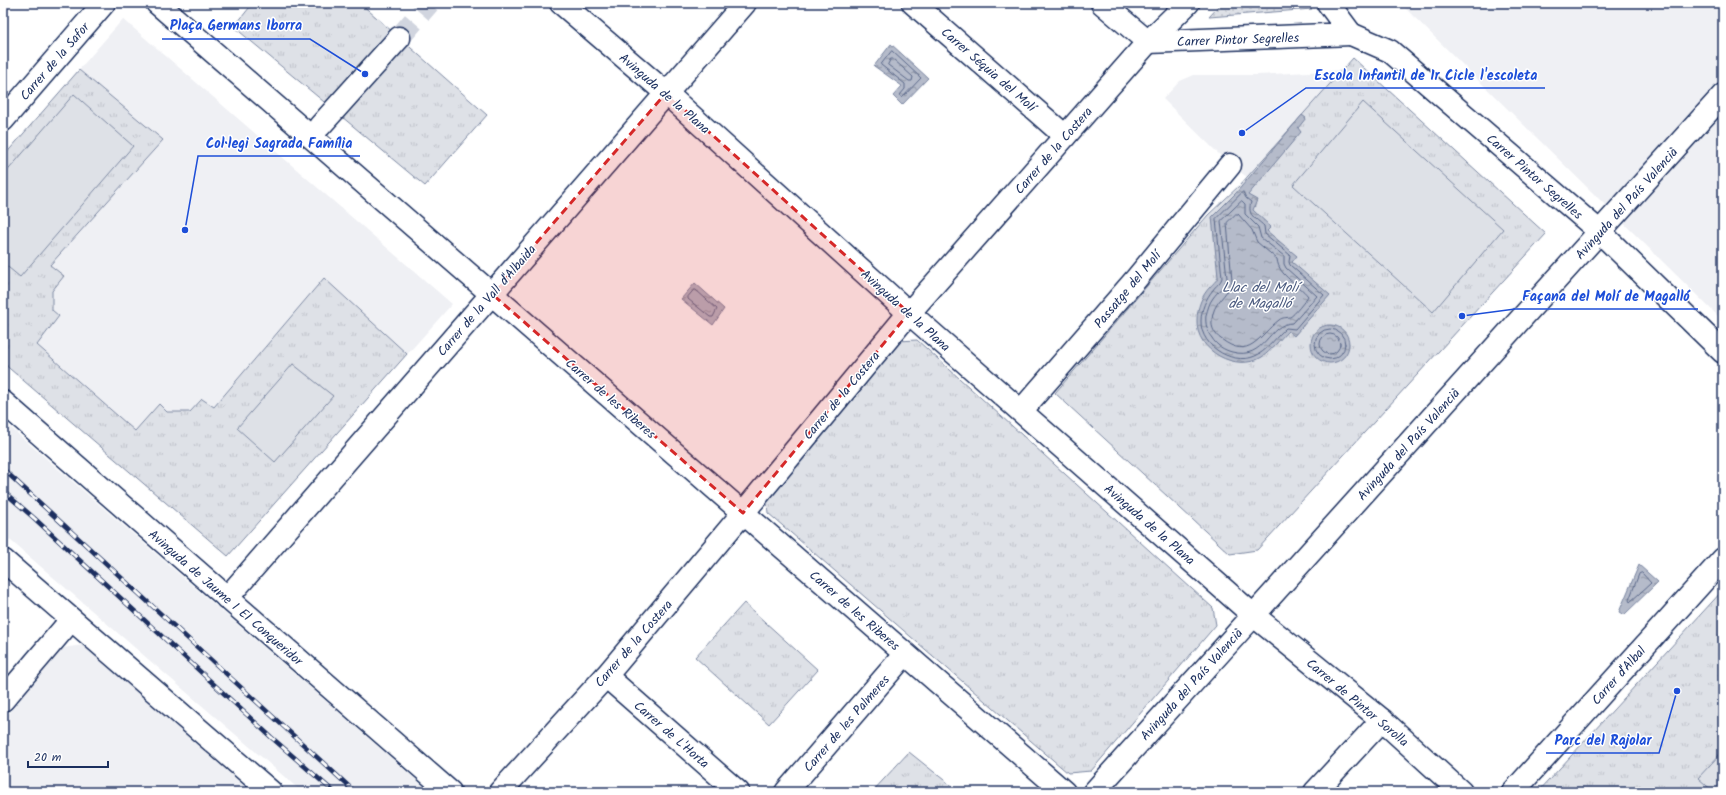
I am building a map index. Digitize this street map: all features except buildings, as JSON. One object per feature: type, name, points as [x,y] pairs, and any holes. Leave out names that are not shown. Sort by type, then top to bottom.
[{"type":"street","name":"Carrer de la Safor","points":[[3,120],[104,3]]},
{"type":"street","name":"Carrer de les Riberes","points":[[157,3],[1064,792]]},
{"type":"street","name":"Avinguda de la Plana","points":[[560,3],[666,94],[909,313],[1253,615]]},
{"type":"street","name":"Carrer de la Vall d'Albaida","points":[[227,598],[745,3]]},
{"type":"street","name":"Carrer Séquia del Molí","points":[[913,3],[1065,136]]},
{"type":"street","points":[[1102,3],[1148,42]]},
{"type":"street","name":"Carrer de la Costera","points":[[500,792],[606,676],[909,313],[1148,42],[1188,3]]},
{"type":"street","name":"Carrer Pintor Segrelles","points":[[1328,3],[1351,34]]},
{"type":"street","name":"Carrer Pintor Segrelles","points":[[1148,42],[1351,34],[1390,51],[1600,232],[1723,352]]},
{"type":"street","points":[[320,126],[399,38]]},
{"type":"street","name":"Avinguda del País Valencià","points":[[1094,792],[1723,95]]},
{"type":"street","name":"Passatge del Molí","points":[[1021,411],[1136,279],[1230,165]]},
{"type":"street","name":"Avinguda de Jaume I El Conqueridor","points":[[3,402],[450,792]]},
{"type":"street","name":"Carrer d'Albal","points":[[1513,792],[1723,559]]},
{"type":"street","points":[[3,560],[271,792]]},
{"type":"street","name":"Carrer de Pintor Sorolla","points":[[1253,615],[1382,720],[1461,792]]},
{"type":"street","points":[[3,700],[71,620]]},
{"type":"street","name":"Carrer de les Palmeres","points":[[786,792],[905,654]]},
{"type":"street","name":"Carrer de L'Horta","points":[[606,676],[738,792]]},
{"type":"street","points":[[1315,792],[1382,720]]},
{"type":"highlighted area","points":[[666,93],[909,313],[743,513],[492,294]]},
{"type":"shaded area","points":[[1400,3],[1723,3],[1723,321]]},
{"type":"shaded area","points":[[123,19],[452,304],[228,556],[3,363],[3,157]]},
{"type":"shaded area","points":[[1343,70],[1247,177],[1230,165],[1163,99],[1180,81],[1194,75],[1258,75]]},
{"type":"shaded area","points":[[3,421],[430,792],[302,792],[3,534]]},
{"type":"shaded area","points":[[83,645],[251,792],[3,792],[3,720],[63,648]]},
{"type":"green space","points":[[253,3],[360,3],[487,115],[425,186],[234,27]]},
{"type":"green space","points":[[1222,3],[1305,3],[1312,9],[1209,17]]},
{"type":"green space","points":[[1353,58],[1546,234],[1257,550],[1230,554],[1055,393],[1208,215],[1240,185]]},
{"type":"green space","points":[[79,70],[163,140],[50,265],[64,276],[52,291],[52,310],[59,316],[37,345],[135,431],[159,404],[167,412],[190,412],[202,399],[214,407],[324,278],[407,354],[228,556],[3,363],[3,157]]},
{"type":"green space","points":[[74,94],[133,146],[20,277],[3,263],[3,176]]},
{"type":"green space","points":[[1363,102],[1503,229],[1433,312],[1293,185]]},
{"type":"green space","points":[[917,340],[1213,608],[1216,625],[1091,771],[1068,773],[768,513],[766,492],[898,341]]},
{"type":"green space","points":[[293,364],[333,396],[275,462],[237,428]]},
{"type":"green space","points":[[1723,590],[1723,792],[1538,792]]},
{"type":"green space","points":[[744,603],[818,670],[769,724],[695,657]]},
{"type":"green space","points":[[1723,751],[1723,792],[1714,792],[1698,778]]},
{"type":"green space","points":[[909,752],[959,792],[872,792]]},
{"type":"water","points":[[891,44],[928,78],[902,105],[893,96],[902,86],[874,66]]},
{"type":"water","name":"Llac del Molí de Magalló","points":[[1302,115],[1306,118],[1298,128],[1301,132],[1248,195],[1257,200],[1253,210],[1271,227],[1267,231],[1297,256],[1292,262],[1330,295],[1294,336],[1288,331],[1262,357],[1252,361],[1241,362],[1230,360],[1219,356],[1210,350],[1198,331],[1197,315],[1200,302],[1207,290],[1218,277],[1212,217],[1236,193]]},
{"type":"water","points":[[695,283],[724,309],[713,325],[681,299]]},
{"type":"water","name":"Llac del Molí de Magalló","points":[[1326,325],[1334,325],[1341,328],[1346,333],[1349,344],[1346,355],[1341,360],[1334,363],[1326,363],[1319,360],[1314,355],[1311,348],[1311,340],[1314,333],[1319,328]]},
{"type":"water","points":[[1639,565],[1658,582],[1624,615],[1619,612]]},
{"type":"tunnel","points":[[399,38],[429,3]]},
{"type":"railway","points":[[3,469],[355,792]]},
{"type":"railway","points":[[3,491],[271,737],[334,792]]},
{"type":"place","name":"Plaça Germans Iborra","points":[[365,74]]},
{"type":"place","name":"Escola Infantil de 1r Cicle l'escoleta","points":[[1242,133]]},
{"type":"place","name":"Col·legi Sagrada Família","points":[[185,230]]},
{"type":"place","name":"Façana del Molí de Magalló","points":[[1462,316]]},
{"type":"place","name":"Parc del Rajolar","points":[[1677,691]]}]
